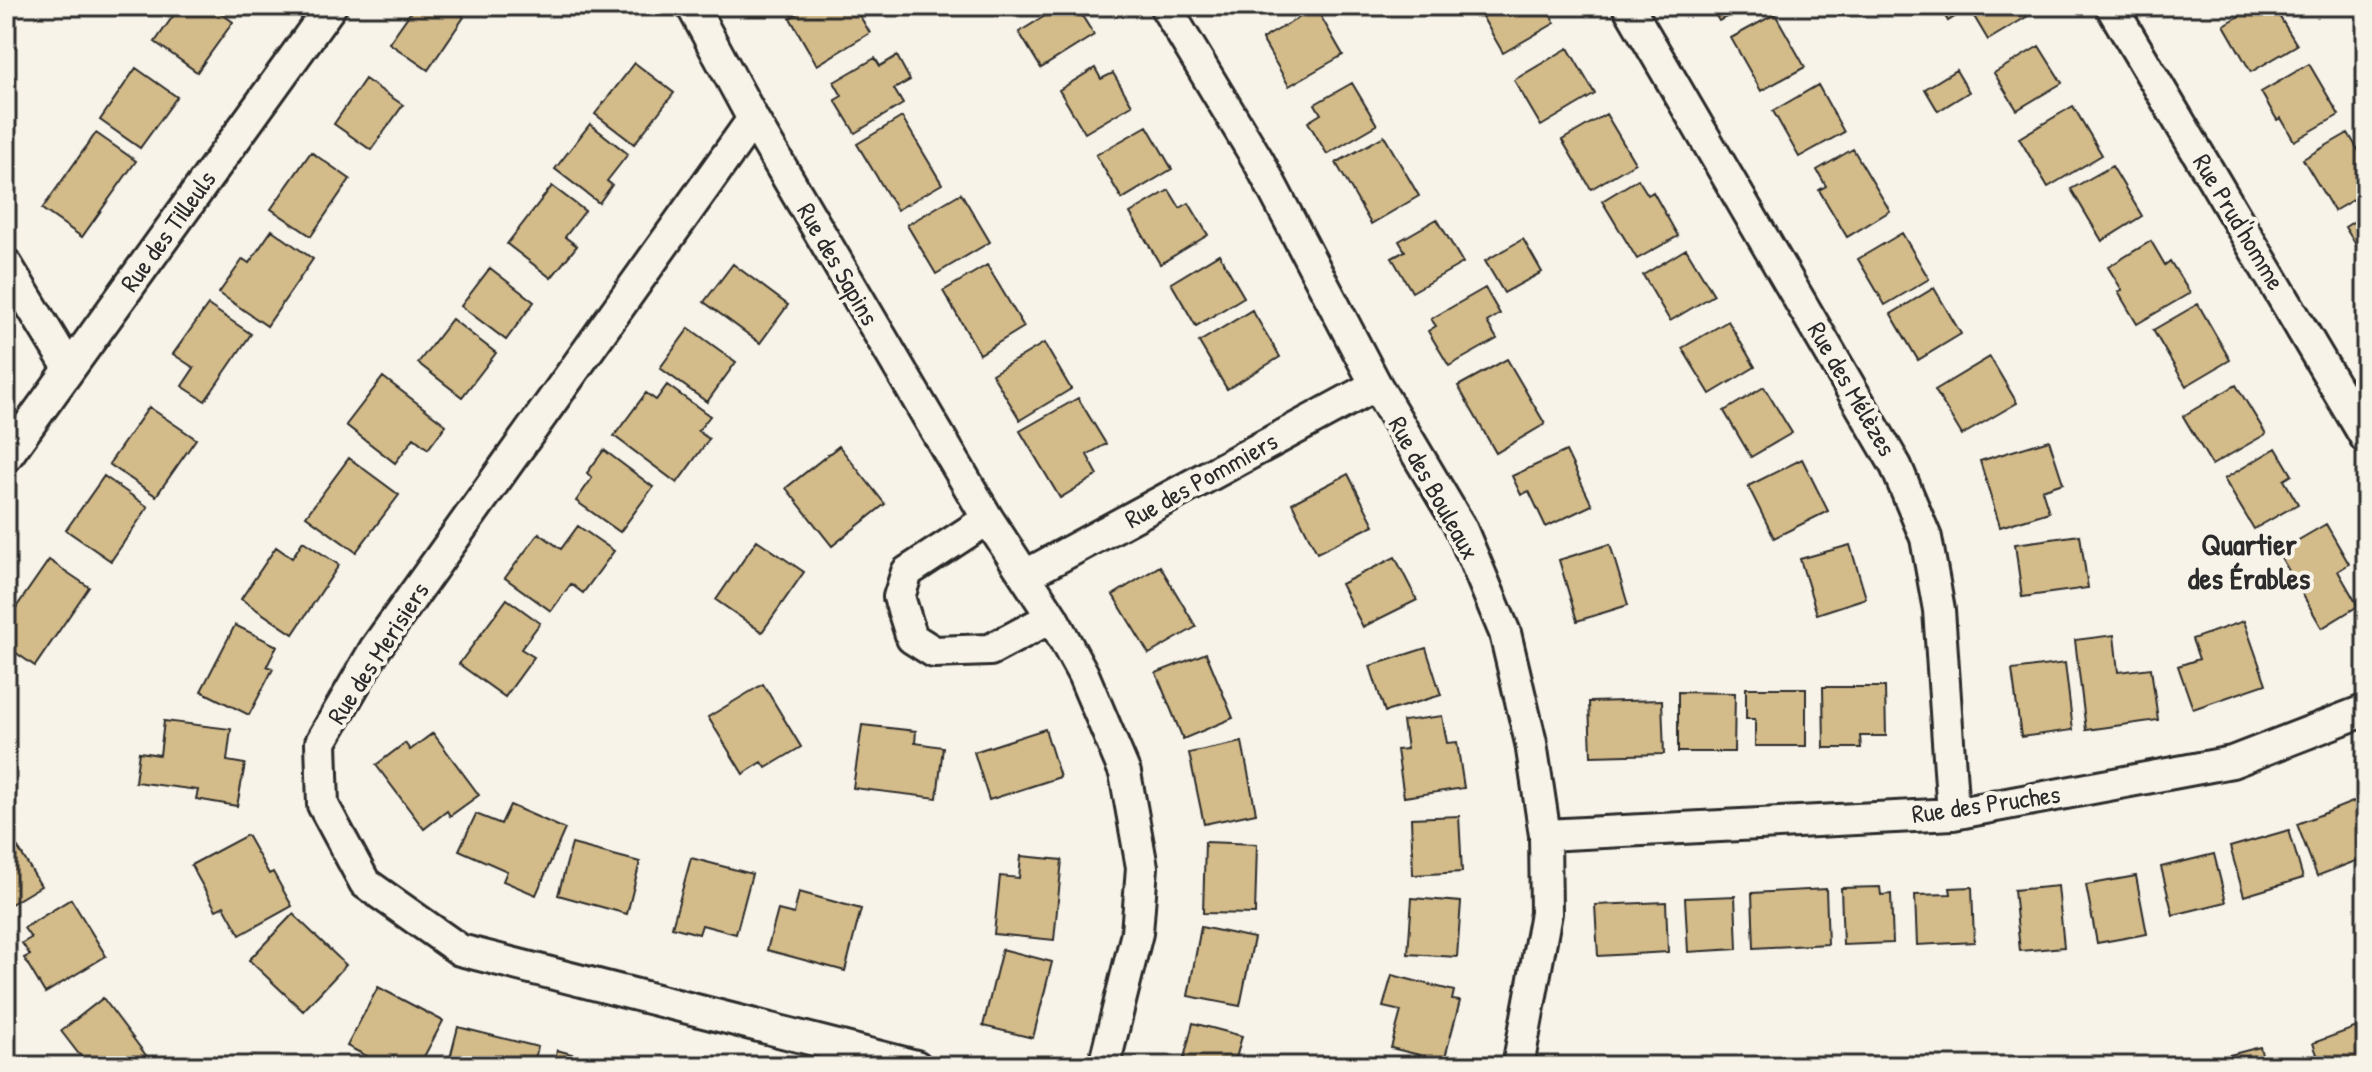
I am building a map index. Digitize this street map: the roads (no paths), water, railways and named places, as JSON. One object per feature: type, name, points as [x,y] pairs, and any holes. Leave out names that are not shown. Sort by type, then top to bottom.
[{"type":"street","name":"Rue des Tilleuls","points":[[6,457],[331,6]]},
{"type":"street","name":"Rue des Sapins","points":[[692,6],[753,119],[988,519],[1052,617],[1083,674],[1125,773],[1142,867],[1137,933],[1104,1066]]},
{"type":"street","name":"Rue des Bouleaux","points":[[1165,6],[1259,162],[1376,385],[1461,528],[1505,633],[1531,743],[1545,835],[1546,913],[1518,1066]]},
{"type":"street","name":"Rue des Mélèzes","points":[[1628,6],[1896,466],[1926,538],[1939,610],[1953,814]]},
{"type":"street","name":"Rue Prud'homme","points":[[2111,6],[2366,438]]},
{"type":"street","name":"Rue des Merisiers","points":[[753,119],[375,649],[321,742],[323,805],[365,883],[460,950],[916,1066]]},
{"type":"street","points":[[6,264],[69,368]]},
{"type":"street","name":"Rue des Pommiers","points":[[1026,575],[1376,385]]},
{"type":"street","points":[[988,519],[907,572],[899,597],[912,638],[934,652],[990,650],[1052,617]]},
{"type":"street","name":"Rue des Pruches","points":[[1545,835],[1953,814],[2232,762],[2366,710]]},
{"type":"district","name":"Quartier des Érables","points":[[2249,562]]}]
